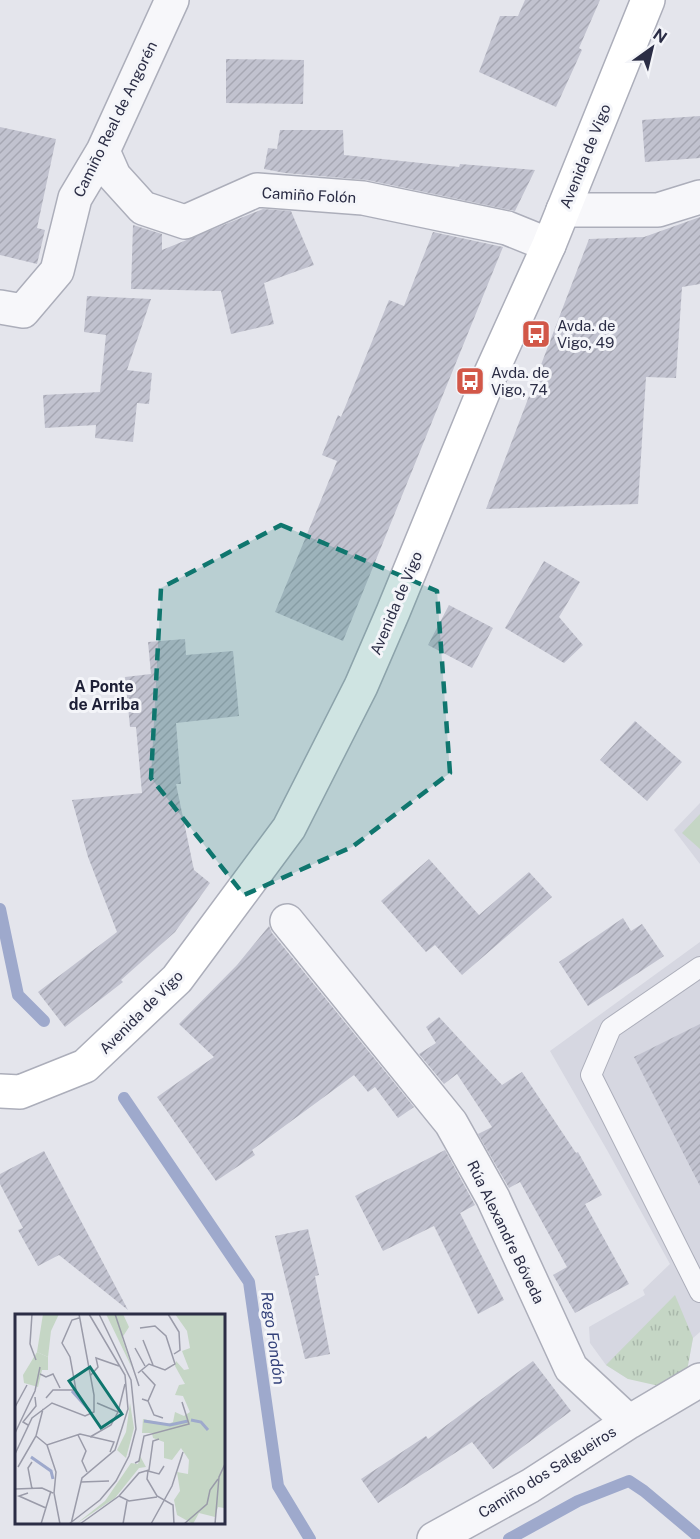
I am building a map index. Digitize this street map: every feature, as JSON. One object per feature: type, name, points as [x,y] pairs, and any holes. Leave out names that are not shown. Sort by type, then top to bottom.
[{"type":"main road","name":"Avenida de Vigo","points":[[0,1091],[20,1092],[85,1066],[177,979],[289,828],[361,686],[491,373],[549,245],[648,0]]},
{"type":"street","name":"Camiño Real de Angorén","points":[[0,308],[23,311],[57,271],[75,198],[103,151],[172,0]]},
{"type":"street","name":"Camiño Folón","points":[[103,151],[114,176],[143,208],[185,222],[257,190],[363,198],[507,228],[549,245]]},
{"type":"street","points":[[563,210],[658,210],[700,197]]},
{"type":"street","name":"Rúa Alexandre Bóveda","points":[[287,921],[451,1122],[493,1198],[571,1368],[629,1422]]},
{"type":"street","points":[[629,1422],[700,1380]]},
{"type":"street","name":"Camiño dos Salgueiros","points":[[434,1539],[530,1486],[629,1422]]},
{"type":"lane","points":[[700,967],[611,1028],[591,1075],[700,1292]]},
{"type":"highlighted area","points":[[281,525],[437,591],[450,773],[352,847],[244,895],[151,778],[161,588]]},
{"type":"shaded area","points":[[700,803],[700,864],[674,830]]},
{"type":"shaded area","points":[[700,942],[700,1332],[693,1338],[686,1376],[628,1379],[606,1365],[590,1343],[589,1327],[645,1295],[643,1290],[670,1264],[550,1051]]},
{"type":"green space","points":[[700,814],[700,849],[682,833]]},
{"type":"green space","points":[[675,1295],[693,1338],[686,1376],[668,1388],[628,1379],[606,1365]]},
{"type":"building","points":[[525,0],[600,0],[579,48],[582,50],[556,107],[479,72],[500,16],[518,16]]},
{"type":"building","points":[[226,59],[304,60],[303,104],[226,103]]},
{"type":"building","points":[[700,116],[700,158],[645,162],[642,120]]},
{"type":"building","points":[[0,127],[56,139],[37,228],[45,230],[37,264],[0,255]]},
{"type":"building","points":[[280,130],[343,130],[344,155],[459,167],[460,164],[535,170],[515,211],[367,180],[264,169],[268,148],[277,149]]},
{"type":"building","points":[[263,209],[291,211],[314,265],[264,283],[274,324],[231,334],[221,291],[131,289],[133,225],[162,234],[162,250]]},
{"type":"building","points":[[700,217],[700,284],[682,287],[676,378],[646,377],[638,504],[486,509],[589,239],[644,237]]},
{"type":"building","points":[[433,232],[503,247],[343,641],[275,612],[337,461],[322,455],[338,415],[341,417],[389,300],[404,306]]},
{"type":"building","points":[[87,296],[151,299],[127,370],[152,373],[149,404],[137,403],[133,442],[95,438],[96,425],[45,428],[43,395],[100,392],[106,335],[84,332]]},
{"type":"building","points":[[544,561],[580,582],[559,617],[583,645],[564,663],[505,628]]},
{"type":"building","points":[[449,605],[493,628],[472,668],[428,645]]},
{"type":"building","points":[[185,639],[186,655],[233,651],[239,716],[176,723],[181,784],[176,784],[194,870],[210,883],[175,932],[121,980],[123,982],[65,1027],[38,992],[117,932],[88,857],[72,800],[142,793],[136,727],[130,727],[125,677],[151,674],[148,642]]},
{"type":"building","points":[[635,721],[682,762],[647,801],[600,760]]},
{"type":"building","points":[[429,859],[479,915],[529,872],[552,897],[462,975],[435,945],[426,952],[381,901]]},
{"type":"building","points":[[623,918],[631,931],[642,924],[664,956],[588,1006],[559,962]]},
{"type":"building","points":[[269,926],[272,933],[414,1107],[398,1118],[375,1087],[368,1092],[354,1075],[252,1150],[255,1155],[216,1181],[157,1097],[214,1057],[179,1024],[237,965]]},
{"type":"building","points":[[439,1017],[502,1085],[522,1072],[576,1153],[578,1152],[602,1195],[585,1204],[629,1284],[575,1313],[553,1275],[567,1267],[520,1182],[509,1188],[478,1134],[492,1127],[457,1074],[444,1084],[419,1054],[436,1043],[426,1027]]},
{"type":"building","points":[[700,1024],[700,1186],[634,1057]]},
{"type":"building","points":[[445,1150],[475,1205],[460,1213],[504,1300],[478,1314],[434,1226],[383,1251],[355,1196]]},
{"type":"building","points":[[44,1151],[128,1310],[59,1255],[38,1266],[18,1230],[23,1228],[0,1184],[0,1174]]},
{"type":"building","points":[[308,1229],[319,1275],[315,1276],[330,1354],[305,1359],[275,1236]]},
{"type":"building","points":[[533,1361],[571,1411],[493,1469],[472,1442],[378,1503],[361,1479],[426,1436],[428,1439]]},
{"type":"waterway","name":"Rego Fondón","points":[[0,909],[18,995],[44,1021]]},
{"type":"waterway","name":"Rego Fondón","points":[[124,1098],[249,1282],[278,1486],[310,1539]]},
{"type":"waterway","name":"Rego Fondón","points":[[509,1539],[578,1501],[629,1481],[700,1538]]},
{"type":"place","name":"Avda. de Vigo, 49","points":[[536,334]]},
{"type":"place","name":"Avda. de Vigo, 74","points":[[470,381]]},
{"type":"district","name":"A Ponte de Arriba","points":[[104,695]]}]
